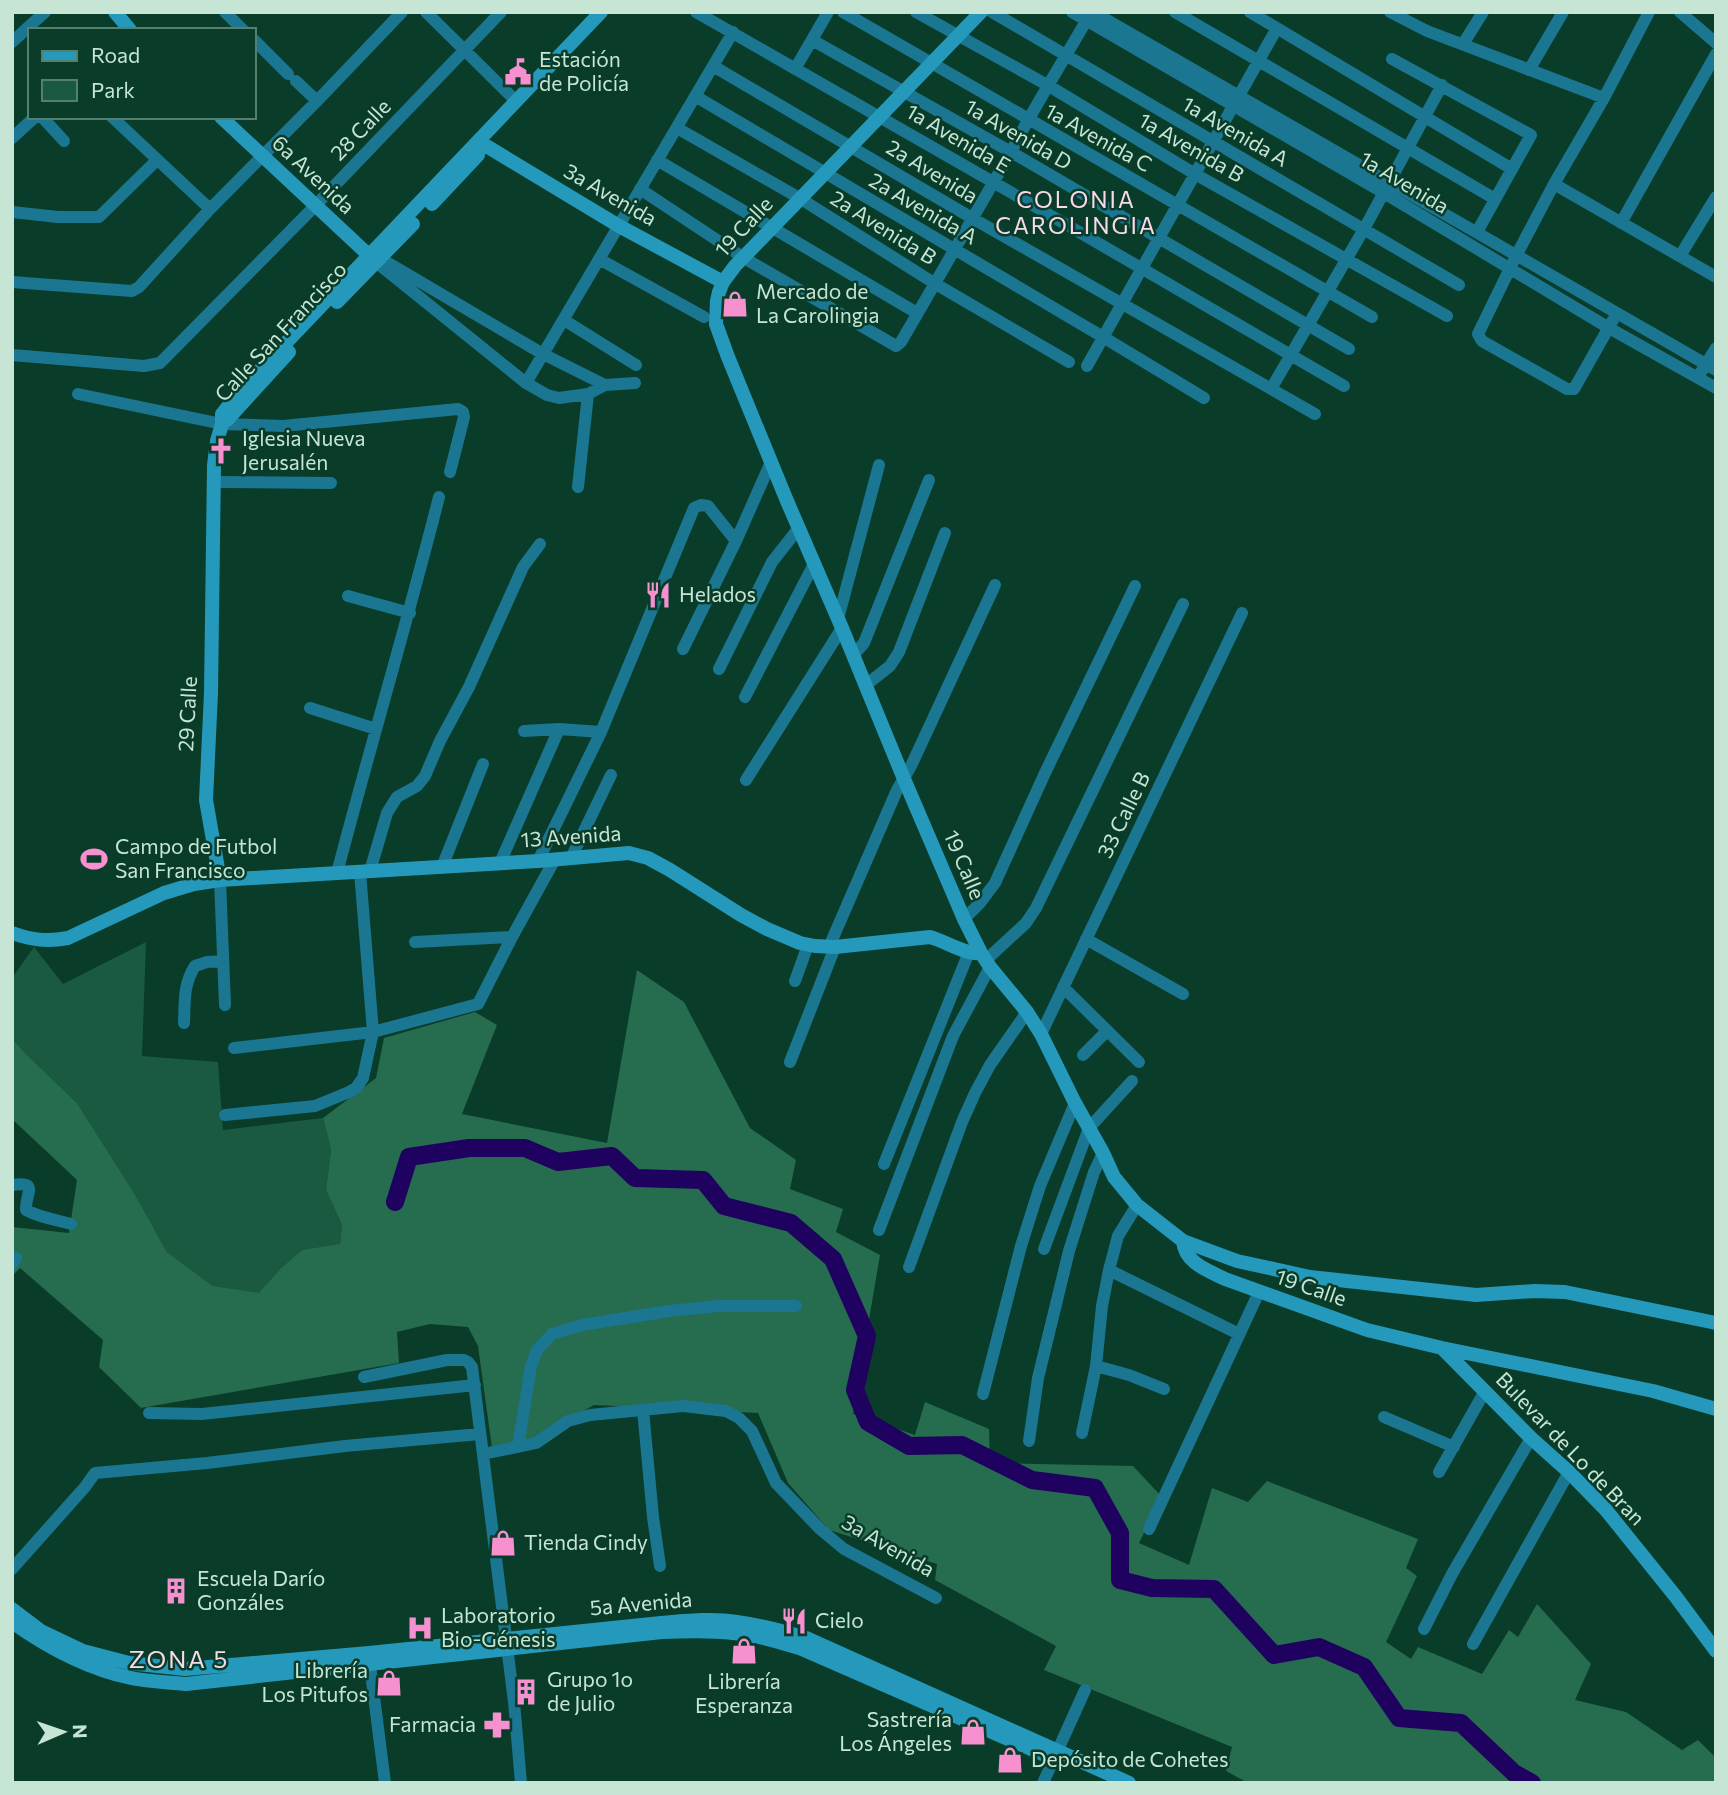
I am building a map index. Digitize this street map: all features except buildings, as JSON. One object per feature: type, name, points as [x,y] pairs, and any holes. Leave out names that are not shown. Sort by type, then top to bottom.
[{"type":"street","points":[[12,42],[45,12]]},
{"type":"street","points":[[115,12],[128,28]]},
{"type":"street","points":[[225,12],[241,28]]},
{"type":"street","points":[[12,282],[132,292],[402,12]]},
{"type":"street","points":[[426,12],[516,101]]},
{"type":"street","name":"28 Calle","points":[[12,355],[144,366],[160,363],[501,12]]},
{"type":"street","name":"Calle San Francisco","points":[[482,144],[516,101],[601,12]]},
{"type":"street","name":"Calle San Francisco","points":[[222,424],[222,414],[242,388],[375,259],[482,144],[614,12]]},
{"type":"street","name":"1a Avenida E","points":[[696,12],[1344,386]]},
{"type":"street","points":[[795,69],[828,12]]},
{"type":"street","name":"1a Avenida C","points":[[843,12],[1372,317]]},
{"type":"street","name":"1a Avenida B","points":[[916,12],[1447,316]]},
{"type":"street","name":"19 Calle","points":[[981,12],[735,266],[723,282],[717,301],[716,324],[798,529],[981,958],[1027,1012],[1041,1034],[1115,1177],[1137,1205],[1183,1241],[1189,1258],[1203,1268],[1259,1292],[1367,1330],[1653,1391],[1716,1409]]},
{"type":"street","name":"1a Avenida A","points":[[992,12],[1459,285]]},
{"type":"street","points":[[1175,12],[1495,199]]},
{"type":"street","points":[[1250,12],[1512,169]]},
{"type":"street","points":[[1463,44],[1483,12]]},
{"type":"street","points":[[1529,70],[1563,12]]},
{"type":"street","points":[[1616,313],[1574,389],[1567,389],[1482,341],[1478,334],[1554,184],[1604,98],[1649,12]]},
{"type":"street","points":[[1680,12],[1716,43]]},
{"type":"street","points":[[1392,13],[1427,31],[1604,98]]},
{"type":"street","points":[[640,189],[744,258],[896,346],[901,342],[1049,86],[1066,55],[1082,15]]},
{"type":"street","name":"1a Avenida","points":[[1082,15],[1387,187],[1477,232],[1711,368]]},
{"type":"street","points":[[1087,366],[1278,29]]},
{"type":"street","points":[[526,383],[733,32]]},
{"type":"street","name":"1a Avenida D","points":[[812,40],[1011,152],[1349,349]]},
{"type":"street","points":[[256,42],[317,101]]},
{"type":"street","points":[[1621,223],[1716,54]]},
{"type":"street","points":[[1392,59],[1531,135],[1477,232]]},
{"type":"street","name":"2a Avenida","points":[[713,66],[1315,414]]},
{"type":"street","points":[[1271,389],[1364,229],[1442,85]]},
{"type":"street","name":"2a Avenida A","points":[[695,96],[1203,398]]},
{"type":"street","points":[[12,138],[33,119]]},
{"type":"street","points":[[44,119],[65,141]]},
{"type":"street","points":[[114,119],[210,209]]},
{"type":"street","name":"6a Avenida","points":[[224,119],[375,259]]},
{"type":"street","name":"2a Avenida B","points":[[677,128],[801,199],[934,283],[1069,362]]},
{"type":"street","name":"3a Avenida","points":[[482,144],[619,226],[723,282]]},
{"type":"street","points":[[12,212],[58,217],[99,217],[157,160]]},
{"type":"street","points":[[657,160],[917,313]]},
{"type":"street","points":[[1554,184],[1716,277]]},
{"type":"street","name":"1a Avenida","points":[[1387,187],[1510,269],[1716,388]]},
{"type":"street","points":[[1680,256],[1716,197]]},
{"type":"street","points":[[600,258],[704,317]]},
{"type":"street","points":[[375,259],[605,386]]},
{"type":"street","points":[[375,259],[526,383],[547,396],[559,398],[589,394],[605,386],[635,383]]},
{"type":"street","points":[[564,320],[636,365]]},
{"type":"street","points":[[1698,377],[1711,368],[1716,348]]},
{"type":"street","points":[[78,394],[222,424],[284,426],[458,410],[463,412],[464,417],[450,472]]},
{"type":"street","points":[[578,488],[589,394]]},
{"type":"street","name":"29 Calle","points":[[222,424],[217,441],[214,482],[211,693],[206,800],[220,880],[225,1005]]},
{"type":"street","points":[[683,649],[771,462]]},
{"type":"street","points":[[746,780],[840,624],[879,465]]},
{"type":"street","points":[[853,654],[863,643],[929,480]]},
{"type":"street","points":[[214,482],[331,483]]},
{"type":"street","points":[[337,873],[410,613],[439,497]]},
{"type":"street","points":[[538,861],[601,732],[694,509],[701,505],[708,506],[736,541]]},
{"type":"street","points":[[719,669],[772,562],[798,529]]},
{"type":"street","points":[[866,685],[890,666],[899,652],[945,533]]},
{"type":"street","points":[[225,1115],[315,1106],[356,1088],[363,1078],[373,1032],[365,872],[387,813],[397,797],[417,786],[425,776],[523,567],[540,544]]},
{"type":"street","points":[[745,697],[814,564]]},
{"type":"street","points":[[790,1062],[832,947],[897,790],[995,585]]},
{"type":"street","points":[[964,919],[995,883],[1135,586]]},
{"type":"street","points":[[348,596],[410,613]]},
{"type":"street","points":[[884,1164],[981,958],[1026,923],[1036,908],[1183,604]]},
{"type":"street","name":"33 Calle B","points":[[1041,1034],[1242,613]]},
{"type":"street","points":[[310,708],[376,729]]},
{"type":"street","points":[[524,731],[558,729],[601,732]]},
{"type":"street","points":[[500,863],[558,729]]},
{"type":"street","points":[[442,867],[483,764]]},
{"type":"street","points":[[571,858],[611,775]]},
{"type":"street","name":"13 Avenida","points":[[12,933],[38,941],[68,938],[164,893],[220,880],[629,853],[648,858],[741,915],[808,945],[832,947],[930,937],[981,958]]},
{"type":"street","points":[[234,1048],[373,1032],[478,1004],[555,859]]},
{"type":"street","points":[[415,942],[512,937]]},
{"type":"street","points":[[1086,939],[1182,994]]},
{"type":"street","points":[[795,981],[808,945]]},
{"type":"street","points":[[879,1230],[981,958]]},
{"type":"street","points":[[184,1023],[185,987],[195,965],[223,961]]},
{"type":"street","points":[[1063,987],[1139,1062]]},
{"type":"street","points":[[909,1267],[975,1093],[990,1065],[1027,1012]]},
{"type":"street","points":[[1083,1055],[1107,1031]]},
{"type":"street","points":[[1044,1249],[1089,1128],[1132,1081]]},
{"type":"street","points":[[982,1394],[1021,1246],[1040,1186],[1075,1103]]},
{"type":"street","points":[[1029,1441],[1038,1378],[1069,1251],[1094,1172],[1103,1153]]},
{"type":"street","points":[[12,1185],[25,1183],[29,1186],[26,1210],[71,1224]]},
{"type":"street","points":[[1082,1433],[1096,1366],[1102,1306],[1109,1270],[1118,1236],[1137,1205]]},
{"type":"street","points":[[1183,1241],[1237,1261],[1310,1277],[1476,1294],[1565,1292],[1716,1323]]},
{"type":"street","points":[[1109,1270],[1239,1334]]},
{"type":"street","points":[[1149,1529],[1259,1292]]},
{"type":"street","points":[[518,1447],[531,1366],[537,1350],[552,1334],[582,1325],[669,1311],[718,1306],[796,1306]]},
{"type":"street","name":"Bulevar de Lo de Bran","points":[[1442,1348],[1606,1510],[1716,1651]]},
{"type":"street","points":[[364,1377],[447,1360],[464,1360],[472,1367],[514,1702],[521,1783]]},
{"type":"street","points":[[1096,1366],[1164,1389]]},
{"type":"street","points":[[149,1413],[202,1414],[475,1385]]},
{"type":"street","points":[[1439,1472],[1485,1391]]},
{"type":"street","name":"3a Avenida","points":[[643,1410],[683,1406],[726,1411],[739,1418],[756,1438],[776,1483],[820,1529],[844,1549],[936,1598]]},
{"type":"street","points":[[482,1454],[536,1443],[568,1421],[590,1415],[643,1410],[660,1566]]},
{"type":"street","points":[[1384,1417],[1454,1447]]},
{"type":"street","points":[[12,1569],[95,1473],[480,1434]]},
{"type":"street","points":[[1424,1629],[1452,1574],[1531,1438]]},
{"type":"street","points":[[1473,1644],[1569,1472]]},
{"type":"street","name":"5a Avenida","points":[[12,1609],[41,1631],[83,1651],[129,1662],[185,1669],[506,1644]]},
{"type":"street","name":"5a Avenida","points":[[12,1622],[34,1638],[80,1660],[133,1679],[186,1684],[370,1665],[506,1644],[695,1620],[736,1622],[775,1629],[806,1639],[1056,1755],[1129,1783]]},
{"type":"street","points":[[370,1665],[384,1783]]},
{"type":"street","points":[[1043,1783],[1085,1690]]},
{"type":"street","name":"5a Avenida","points":[[1056,1755],[1106,1783]]},
{"type":"green space","points":[[146,942],[142,1056],[218,1062],[223,1130],[323,1118],[331,1149],[326,1190],[342,1225],[340,1245],[302,1250],[281,1268],[259,1294],[213,1286],[167,1252],[133,1191],[77,1103],[12,1038],[12,978],[34,947],[63,984]]},
{"type":"green space","points":[[637,970],[684,1002],[750,1128],[796,1160],[790,1189],[843,1209],[836,1232],[880,1255],[853,1414],[915,1435],[925,1402],[989,1429],[990,1463],[1133,1466],[1162,1497],[1139,1543],[1189,1565],[1212,1488],[1248,1502],[1267,1481],[1418,1539],[1406,1568],[1417,1576],[1386,1642],[1411,1659],[1418,1647],[1482,1674],[1509,1630],[1518,1637],[1537,1604],[1591,1664],[1575,1700],[1626,1712],[1682,1750],[1698,1740],[1716,1758],[1716,1783],[1248,1783],[1226,1771],[1232,1747],[1044,1670],[1056,1646],[935,1580],[937,1564],[829,1530],[788,1483],[758,1413],[594,1405],[533,1439],[492,1448],[478,1346],[468,1327],[430,1324],[397,1332],[399,1363],[141,1408],[99,1367],[103,1340],[20,1268],[12,1276],[12,1227],[69,1233],[77,1180],[12,1119],[12,1038],[77,1103],[133,1191],[167,1252],[213,1286],[259,1293],[281,1268],[302,1250],[340,1244],[342,1225],[326,1190],[331,1149],[323,1118],[376,1078],[384,1038],[475,1012],[497,1025],[462,1114],[607,1143]]},
{"type":"waterway","points":[[395,1202],[409,1157],[469,1148],[525,1148],[558,1162],[612,1156],[635,1178],[703,1180],[724,1206],[791,1223],[833,1259],[867,1336],[855,1390],[868,1422],[909,1446],[962,1445],[1032,1480],[1095,1488],[1120,1533],[1120,1580],[1152,1588],[1214,1589],[1274,1655],[1319,1647],[1364,1667],[1399,1718],[1461,1723],[1514,1773],[1532,1783]]},
{"type":"place","name":"Estación de Policía","points":[[518,72]]},
{"type":"place","name":"Mercado de La Carolingia","points":[[735,304]]},
{"type":"place","name":"Iglesia Nueva Jerusalén","points":[[221,451]]},
{"type":"place","name":"Helados","points":[[658,595]]},
{"type":"place","name":"Campo de Futbol San Francisco","points":[[94,859]]},
{"type":"place","name":"Tienda Cindy","points":[[503,1543]]},
{"type":"place","name":"Escuela Darío Gonzáles","points":[[176,1591]]},
{"type":"place","name":"Cielo","points":[[794,1621]]},
{"type":"place","name":"Laboratorio Bio-Génesis","points":[[420,1628]]},
{"type":"place","name":"Librería Esperanza","points":[[744,1651]]},
{"type":"place","name":"Librería Los Pitufos","points":[[389,1683]]},
{"type":"place","name":"Grupo 1o de Julio","points":[[526,1692]]},
{"type":"place","name":"Farmacia","points":[[497,1725]]},
{"type":"place","name":"Sastrería Los Ángeles","points":[[973,1732]]},
{"type":"place","name":"Depósito de Cohetes","points":[[1010,1760]]},
{"type":"district","name":"COLONIA CAROLINGIA","points":[[1076,213]]},
{"type":"district","name":"ZONA 5","points":[[179,1660]]}]
